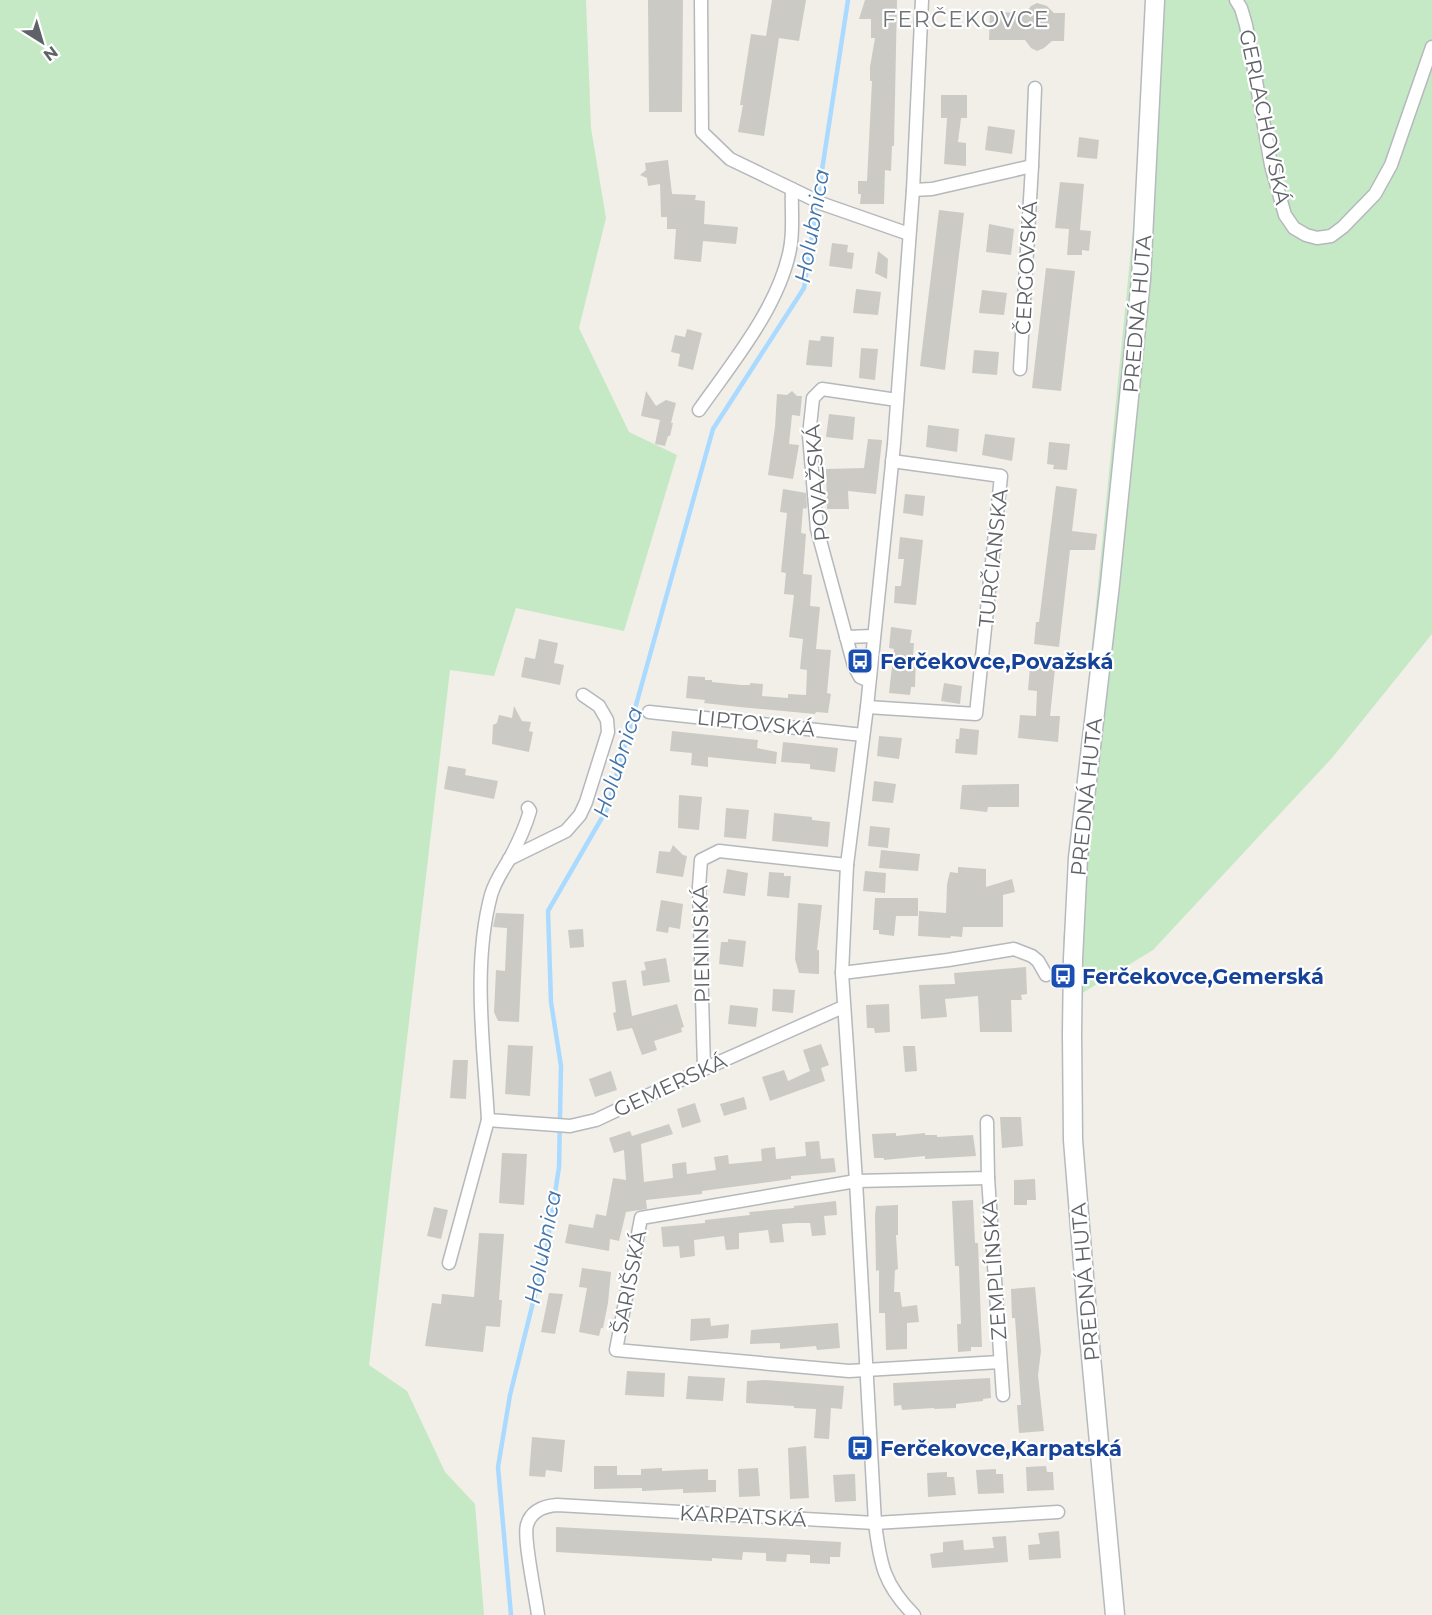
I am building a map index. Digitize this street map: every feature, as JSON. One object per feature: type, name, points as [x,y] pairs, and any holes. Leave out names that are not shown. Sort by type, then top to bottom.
[{"type":"main road","name":"PREDNÁ HUTA","points":[[1115,1615],[1073,1140],[1073,970],[1078,858],[1110,584],[1141,279],[1155,0]]},
{"type":"street","points":[[700,0],[702,132],[730,159],[823,204],[909,234]]},
{"type":"street","points":[[914,1615],[903,1604],[884,1572],[879,1557],[875,1523],[842,973],[847,865],[867,707],[892,461],[913,190],[922,0]]},
{"type":"street","name":"GERLACHOVSKÁ","points":[[1236,0],[1246,25],[1271,165],[1285,215],[1294,228],[1317,238],[1331,236],[1343,227],[1375,194],[1391,165],[1432,47]]},
{"type":"street","name":"ČERGOVSKÁ","points":[[1020,369],[1035,88]]},
{"type":"street","points":[[913,190],[932,189],[1032,166]]},
{"type":"street","points":[[699,410],[746,343],[775,294],[791,246],[798,191]]},
{"type":"street","name":"POVAŽSKÁ","points":[[869,681],[857,673],[817,529],[809,435],[813,398],[822,389],[897,400]]},
{"type":"street","name":"TURČIANSKA","points":[[867,707],[976,714],[1000,488],[1001,476],[892,461]]},
{"type":"street","points":[[846,637],[873,636]]},
{"type":"street","points":[[509,859],[566,831],[580,815],[586,802],[608,732],[607,720],[599,706],[583,695]]},
{"type":"street","name":"LIPTOVSKÁ","points":[[649,712],[863,735]]},
{"type":"street","points":[[448,1263],[488,1120],[481,971],[486,922],[491,894],[526,827],[530,811],[528,808]]},
{"type":"street","name":"PIENINSKÁ","points":[[704,1069],[699,887],[701,860],[719,851],[847,865]]},
{"type":"street","points":[[842,973],[1014,949],[1032,956],[1038,961],[1046,975]]},
{"type":"street","name":"GEMERSKÁ","points":[[488,1120],[570,1126],[597,1120],[843,1006]]},
{"type":"street","name":"ZEMPLÍNSKA","points":[[987,1122],[988,1178],[1003,1395]]},
{"type":"street","points":[[856,1181],[988,1178]]},
{"type":"street","name":"ŠARIŠSKÁ","points":[[856,1181],[641,1218],[616,1350],[849,1371],[866,1370]]},
{"type":"street","name":"ZEMPLÍNSKA","points":[[866,1370],[1000,1362]]},
{"type":"street","name":"KARPATSKÁ","points":[[538,1615],[526,1533],[531,1517],[546,1506],[568,1505],[875,1523],[1058,1512]]},
{"type":"green space","points":[[0,0],[586,0],[591,128],[606,218],[579,328],[629,432],[677,455],[624,631],[516,608],[494,676],[450,670],[369,1365],[407,1391],[445,1472],[475,1504],[484,1615],[0,1615]]},
{"type":"green space","points":[[1147,0],[1432,0],[1432,634],[1332,758],[1153,950],[1066,1003],[1063,941],[1136,198]]},
{"type":"building","points":[[648,0],[683,0],[682,112],[649,112]]},
{"type":"building","points":[[772,0],[806,0],[799,41],[779,38],[764,136],[738,132],[751,34],[766,36]]},
{"type":"building","points":[[865,0],[897,0],[894,146],[892,146],[891,171],[885,170],[884,204],[860,204],[861,194],[858,194],[858,181],[867,181],[872,81],[870,81],[870,67],[875,38],[871,38],[871,19],[859,19]]},
{"type":"building","points":[[1037,3],[1047,6],[1054,13],[1065,13],[1064,41],[1052,41],[1037,51],[1031,48],[1025,40],[989,40],[990,12],[1026,13],[1031,6]]},
{"type":"building","points":[[941,95],[967,95],[967,118],[961,118],[958,142],[966,143],[966,166],[944,164],[947,118],[941,118]]},
{"type":"building","points":[[988,126],[1015,130],[1012,154],[985,150]]},
{"type":"building","points":[[1079,137],[1099,140],[1097,159],[1077,157]]},
{"type":"building","points":[[668,160],[672,194],[696,195],[695,200],[705,201],[704,224],[738,227],[736,244],[703,241],[701,262],[674,259],[676,229],[667,229],[667,217],[661,217],[660,184],[648,186],[647,178],[640,175],[646,170],[645,163]]},
{"type":"building","points":[[1060,182],[1084,184],[1080,230],[1091,231],[1089,251],[1082,250],[1082,255],[1067,255],[1069,229],[1055,228]]},
{"type":"building","points":[[939,210],[964,213],[945,370],[920,366]]},
{"type":"building","points":[[989,224],[1014,229],[1011,255],[986,252]]},
{"type":"building","points":[[832,243],[848,245],[847,252],[854,253],[852,269],[829,266]]},
{"type":"building","points":[[878,251],[888,259],[887,279],[875,273]]},
{"type":"building","points":[[1046,268],[1075,271],[1061,391],[1032,388]]},
{"type":"building","points":[[856,289],[881,292],[878,315],[853,313]]},
{"type":"building","points":[[982,290],[1007,293],[1004,315],[979,313]]},
{"type":"building","points":[[687,329],[702,333],[693,370],[678,366],[680,354],[671,352],[675,335],[685,337]]},
{"type":"building","points":[[821,336],[834,337],[832,367],[806,365],[809,340],[820,341]]},
{"type":"building","points":[[861,348],[878,349],[875,380],[859,378]]},
{"type":"building","points":[[974,350],[999,352],[997,375],[972,373]]},
{"type":"building","points":[[646,391],[656,406],[666,400],[676,403],[670,436],[665,446],[655,444],[660,420],[641,416]]},
{"type":"building","points":[[792,391],[797,396],[802,396],[800,416],[792,415],[789,444],[799,445],[793,479],[768,475],[777,394],[787,395]]},
{"type":"building","points":[[829,414],[855,417],[853,440],[826,437]]},
{"type":"building","points":[[928,425],[959,429],[957,452],[926,447]]},
{"type":"building","points":[[985,434],[1015,438],[1012,461],[982,455]]},
{"type":"building","points":[[868,439],[882,440],[876,494],[848,491],[849,509],[827,509],[826,469],[864,468]]},
{"type":"building","points":[[1049,442],[1070,444],[1067,470],[1053,469],[1054,465],[1047,464]]},
{"type":"building","points":[[1056,486],[1077,489],[1072,531],[1097,534],[1095,550],[1070,550],[1059,647],[1034,644],[1036,622],[1039,622]]},
{"type":"building","points":[[783,489],[806,493],[807,506],[806,509],[803,508],[801,533],[806,534],[803,574],[812,575],[810,606],[820,607],[816,649],[831,650],[827,693],[831,694],[828,713],[816,712],[815,714],[739,707],[704,703],[705,700],[686,698],[688,676],[705,677],[705,680],[712,680],[712,682],[741,685],[763,684],[762,696],[788,698],[788,694],[806,695],[807,670],[800,669],[803,639],[789,637],[794,595],[784,594],[786,573],[781,572],[787,513],[780,512]]},
{"type":"building","points":[[905,494],[925,496],[923,516],[903,513]]},
{"type":"building","points":[[900,537],[923,540],[916,605],[894,603],[895,586],[901,586],[904,559],[898,559]]},
{"type":"building","points":[[891,627],[912,630],[910,643],[914,643],[913,655],[916,655],[915,687],[911,687],[910,695],[889,693],[894,649],[889,648]]},
{"type":"building","points":[[539,639],[558,643],[554,663],[564,665],[560,685],[521,677],[525,657],[535,659]]},
{"type":"building","points":[[1030,667],[1055,669],[1050,716],[1060,716],[1058,742],[1018,738],[1020,715],[1036,716],[1037,691],[1028,690]]},
{"type":"building","points":[[944,683],[962,686],[960,704],[941,701]]},
{"type":"building","points":[[514,706],[522,721],[531,722],[529,731],[533,732],[529,752],[492,744],[493,725],[497,723],[499,715],[512,718]]},
{"type":"building","points":[[960,728],[979,730],[977,755],[955,753]]},
{"type":"building","points":[[672,731],[758,740],[757,748],[777,752],[776,764],[708,757],[708,767],[691,765],[692,753],[670,751]]},
{"type":"building","points":[[879,736],[902,738],[899,759],[877,756]]},
{"type":"building","points":[[783,742],[838,748],[835,772],[810,769],[810,764],[781,762]]},
{"type":"building","points":[[448,766],[466,769],[465,775],[498,781],[494,799],[444,789]]},
{"type":"building","points":[[874,781],[896,784],[893,803],[872,801]]},
{"type":"building","points":[[1019,784],[1019,807],[988,807],[987,812],[960,809],[962,785]]},
{"type":"building","points":[[679,795],[702,797],[699,830],[678,828]]},
{"type":"building","points":[[726,808],[749,810],[746,839],[724,837]]},
{"type":"building","points":[[774,813],[812,817],[812,820],[830,822],[828,847],[772,841]]},
{"type":"building","points":[[870,826],[890,828],[888,848],[868,846]]},
{"type":"building","points":[[673,845],[687,856],[683,877],[656,873],[659,851],[670,852]]},
{"type":"building","points":[[881,850],[920,854],[918,871],[879,868]]},
{"type":"building","points":[[958,867],[986,869],[986,887],[1012,879],[1015,892],[1003,895],[1003,927],[963,927],[962,937],[918,936],[919,911],[946,913],[947,884],[950,872],[958,873]]},
{"type":"building","points":[[727,869],[748,873],[745,896],[723,893]]},
{"type":"building","points":[[865,871],[886,873],[885,893],[863,891]]},
{"type":"building","points":[[769,872],[791,876],[789,898],[767,896]]},
{"type":"building","points":[[875,898],[918,898],[918,916],[896,916],[894,936],[879,934],[879,930],[873,930]]},
{"type":"building","points":[[661,900],[683,904],[680,929],[669,927],[668,933],[656,931]]},
{"type":"building","points":[[798,903],[822,905],[817,950],[819,950],[819,974],[799,973],[795,959]]},
{"type":"building","points":[[496,913],[524,914],[519,1022],[498,1021],[494,1012],[496,970],[505,971],[507,928],[493,927]]},
{"type":"building","points":[[583,929],[584,947],[570,948],[568,930]]},
{"type":"building","points":[[728,939],[746,941],[743,967],[719,964],[721,942],[728,942]]},
{"type":"building","points":[[666,958],[670,982],[643,986],[641,971],[646,970],[644,962]]},
{"type":"building","points":[[1026,967],[1027,994],[1021,995],[1022,1000],[1011,1000],[1012,1032],[980,1032],[978,996],[945,999],[947,1017],[921,1019],[919,985],[955,984],[954,973]]},
{"type":"building","points":[[626,980],[632,1016],[677,1004],[684,1027],[681,1028],[682,1032],[654,1041],[657,1050],[642,1055],[632,1028],[617,1031],[613,1013],[616,1012],[612,982]]},
{"type":"building","points":[[773,989],[795,990],[793,1013],[772,1011]]},
{"type":"building","points":[[889,1004],[890,1032],[875,1033],[874,1028],[867,1028],[866,1005]]},
{"type":"building","points":[[730,1005],[758,1008],[756,1027],[728,1024]]},
{"type":"building","points":[[821,1044],[829,1065],[821,1068],[825,1081],[770,1101],[762,1077],[784,1070],[788,1081],[810,1071],[803,1050]]},
{"type":"building","points":[[508,1045],[533,1046],[530,1096],[505,1094]]},
{"type":"building","points":[[903,1046],[915,1046],[917,1071],[905,1072]]},
{"type":"building","points":[[453,1060],[468,1060],[466,1099],[450,1098]]},
{"type":"building","points":[[611,1071],[617,1090],[595,1097],[589,1079]]},
{"type":"building","points":[[744,1097],[747,1109],[724,1116],[720,1104]]},
{"type":"building","points":[[695,1103],[701,1122],[682,1128],[677,1109]]},
{"type":"building","points":[[1000,1117],[1021,1117],[1023,1146],[1002,1148]]},
{"type":"building","points":[[669,1124],[673,1134],[641,1144],[644,1182],[673,1178],[672,1164],[686,1162],[687,1174],[716,1170],[714,1157],[728,1155],[729,1164],[762,1161],[761,1149],[775,1147],[776,1159],[806,1156],[805,1142],[819,1141],[821,1159],[834,1158],[836,1172],[791,1176],[791,1179],[702,1191],[702,1194],[646,1200],[647,1209],[626,1212],[619,1241],[610,1239],[609,1251],[565,1243],[569,1224],[593,1228],[596,1214],[606,1216],[613,1178],[626,1180],[624,1150],[614,1153],[609,1138],[630,1131],[632,1136]]},
{"type":"building","points":[[896,1133],[896,1136],[925,1133],[925,1135],[937,1135],[937,1137],[973,1135],[976,1156],[925,1159],[925,1156],[884,1160],[884,1158],[874,1158],[872,1134]]},
{"type":"building","points":[[502,1153],[527,1154],[524,1205],[499,1203]]},
{"type":"building","points":[[1035,1179],[1036,1200],[1027,1200],[1027,1205],[1014,1205],[1014,1180]]},
{"type":"building","points":[[973,1200],[975,1243],[978,1243],[982,1347],[971,1347],[971,1351],[958,1352],[957,1324],[961,1324],[959,1266],[955,1266],[952,1201]]},
{"type":"building","points":[[836,1201],[837,1215],[824,1216],[826,1235],[812,1236],[810,1223],[782,1224],[784,1242],[770,1243],[768,1230],[739,1233],[739,1249],[726,1250],[724,1236],[694,1240],[695,1256],[680,1258],[679,1246],[663,1247],[661,1227],[705,1223],[705,1220],[750,1215],[749,1212]]},
{"type":"building","points":[[898,1205],[898,1235],[896,1235],[898,1269],[895,1270],[894,1292],[900,1292],[902,1307],[917,1305],[919,1322],[907,1323],[907,1349],[886,1350],[885,1313],[879,1313],[875,1215],[876,1206]]},
{"type":"building","points":[[434,1207],[448,1210],[441,1239],[427,1236]]},
{"type":"building","points":[[479,1233],[504,1234],[499,1300],[502,1300],[500,1327],[486,1326],[483,1352],[425,1346],[432,1303],[441,1304],[442,1294],[474,1297]]},
{"type":"building","points":[[582,1268],[611,1272],[608,1303],[599,1336],[579,1332],[587,1288],[579,1287]]},
{"type":"building","points":[[1035,1287],[1041,1351],[1038,1375],[1044,1431],[1019,1433],[1017,1405],[1021,1405],[1011,1289]]},
{"type":"building","points":[[549,1293],[563,1294],[555,1334],[541,1332]]},
{"type":"building","points":[[710,1318],[711,1326],[729,1324],[728,1338],[690,1341],[691,1319]]},
{"type":"building","points":[[838,1323],[840,1348],[817,1350],[816,1346],[780,1349],[780,1343],[750,1344],[751,1330]]},
{"type":"building","points":[[627,1371],[665,1373],[664,1397],[625,1395]]},
{"type":"building","points":[[688,1376],[725,1378],[723,1401],[686,1399]]},
{"type":"building","points":[[990,1378],[991,1398],[983,1399],[983,1401],[956,1404],[956,1408],[902,1410],[901,1405],[894,1406],[893,1383]]},
{"type":"building","points":[[765,1380],[844,1386],[842,1409],[831,1408],[829,1439],[814,1438],[816,1409],[746,1403],[747,1381]]},
{"type":"building","points":[[532,1437],[565,1440],[562,1472],[546,1470],[545,1477],[529,1476]]},
{"type":"building","points":[[806,1446],[809,1498],[790,1499],[788,1448]]},
{"type":"building","points":[[594,1466],[617,1466],[617,1475],[641,1475],[641,1469],[662,1468],[662,1471],[708,1469],[708,1480],[716,1480],[716,1492],[683,1493],[683,1489],[642,1491],[642,1488],[594,1489]]},
{"type":"building","points":[[1046,1466],[1047,1472],[1053,1472],[1054,1490],[1027,1491],[1026,1467]]},
{"type":"building","points":[[758,1468],[760,1496],[739,1497],[738,1469]]},
{"type":"building","points":[[996,1469],[996,1474],[1003,1474],[1004,1493],[978,1494],[976,1470]]},
{"type":"building","points":[[947,1472],[947,1477],[954,1477],[956,1495],[928,1497],[927,1473]]},
{"type":"building","points":[[855,1474],[856,1501],[835,1502],[833,1475]]},
{"type":"building","points":[[556,1527],[841,1542],[840,1557],[830,1557],[830,1564],[810,1563],[810,1555],[787,1554],[786,1562],[766,1561],[766,1553],[743,1552],[742,1560],[712,1558],[712,1561],[556,1552]]},
{"type":"building","points":[[1059,1531],[1061,1558],[1029,1560],[1028,1545],[1040,1544],[1038,1533]]},
{"type":"building","points":[[1006,1536],[1008,1562],[932,1568],[930,1554],[943,1552],[943,1542],[963,1540],[964,1550],[994,1548],[992,1537]]},
{"type":"waterway","name":"Holubnica","points":[[511,1615],[498,1467],[510,1395],[547,1246],[559,1167],[561,1066],[551,1002],[548,911],[607,809],[713,429],[804,288],[848,0]]},
{"type":"place","name":"Ferčekovce,Považská","points":[[860,661]]},
{"type":"place","name":"Ferčekovce,Gemerská","points":[[1063,976]]},
{"type":"place","name":"Ferčekovce,Karpatská","points":[[860,1448]]},
{"type":"district","name":"FERČEKOVCE","points":[[966,19]]}]
